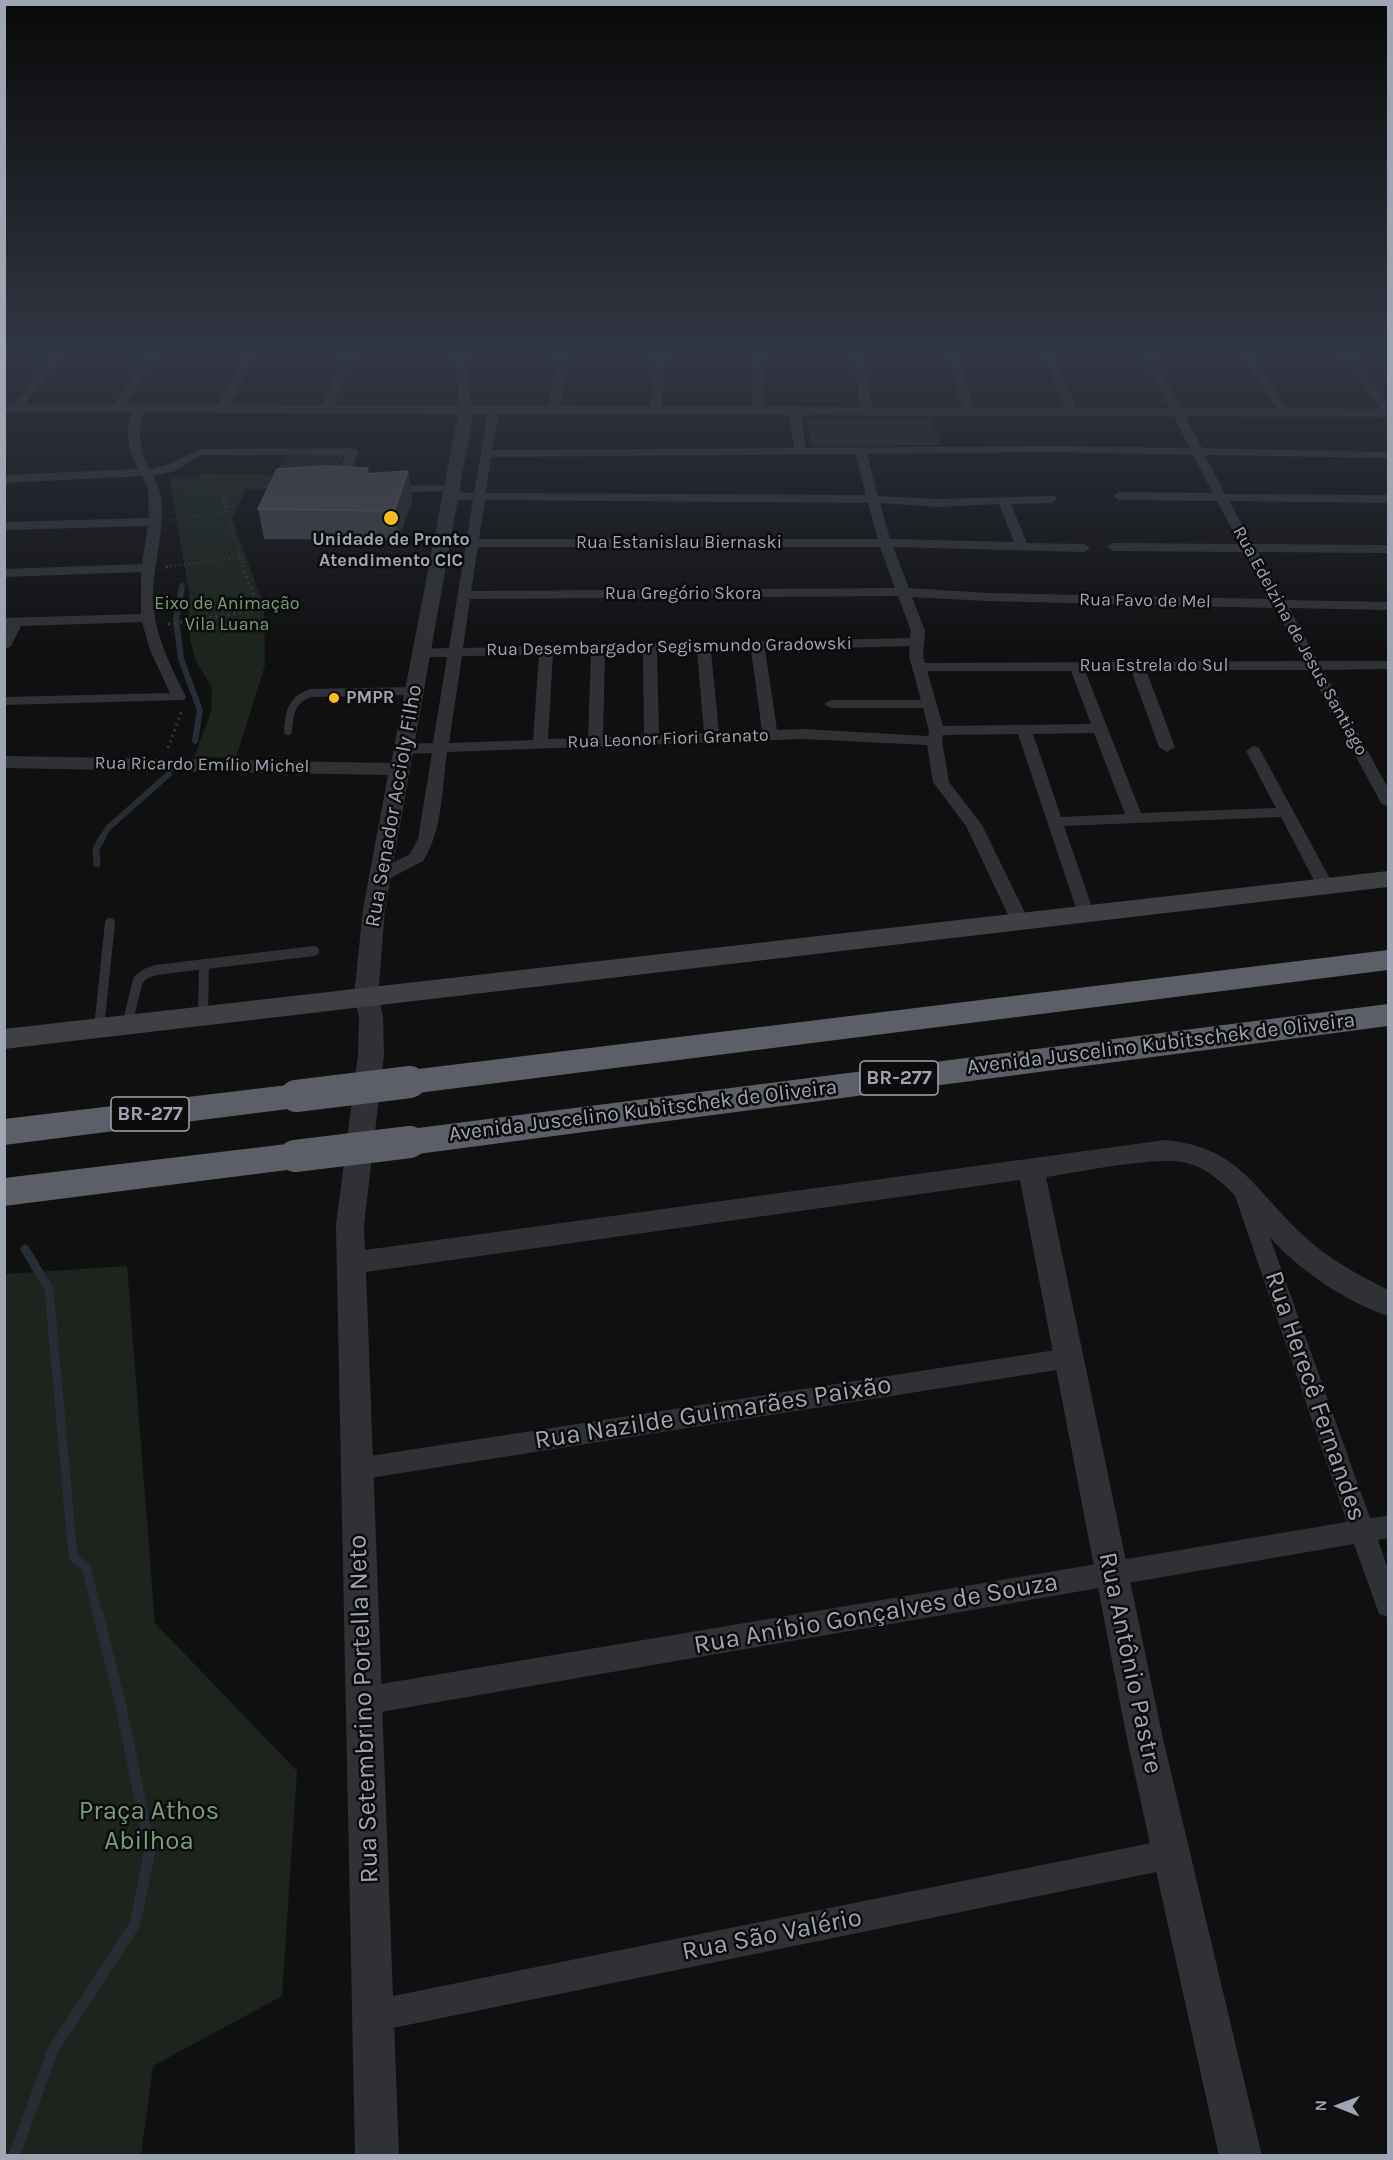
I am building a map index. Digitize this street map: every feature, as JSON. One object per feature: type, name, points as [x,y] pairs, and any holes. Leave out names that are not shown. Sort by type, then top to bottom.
[{"type":"highway","name":"BR-277","points":[[4,1132],[1389,960]]},
{"type":"highway","name":"Avenida Juscelino Kubitschek de Oliveira","points":[[4,1192],[410,1142],[1389,1015]]},
{"type":"main road","points":[[4,1039],[1389,879]]},
{"type":"street","points":[[4,701],[178,698],[153,645],[147,622],[147,568],[156,522],[154,491],[138,453]]},
{"type":"street","points":[[4,479],[145,473],[171,468],[199,453]]},
{"type":"street","points":[[340,488],[351,453]]},
{"type":"street","name":"Rua Senador Accioly Filho","points":[[351,1263],[351,1202],[372,1034],[366,996],[379,877],[458,453]]},
{"type":"street","points":[[379,877],[417,858],[423,849],[486,454],[612,453]]},
{"type":"street","points":[[860,453],[885,543],[918,631],[919,667],[930,704],[940,782],[974,825],[1020,921]]},
{"type":"street","points":[[1191,453],[1389,455]]},
{"type":"street","name":"Rua Edelzina de Jesus Santiago","points":[[1198,453],[1389,801]]},
{"type":"street","points":[[451,492],[480,496],[873,499],[938,503],[1052,500]]},
{"type":"street","points":[[1119,496],[1389,499]]},
{"type":"street","points":[[1004,501],[1022,546]]},
{"type":"street","points":[[4,526],[156,522]]},
{"type":"street","name":"Rua Estanislau Biernaski","points":[[472,543],[885,543],[1084,548]]},
{"type":"street","points":[[1113,547],[1389,549]]},
{"type":"street","points":[[4,573],[147,568]]},
{"type":"street","name":"Rua Gregório Skora","points":[[465,595],[902,592]]},
{"type":"street","name":"Rua Favo de Mel","points":[[902,592],[987,597],[1389,606]]},
{"type":"street","points":[[4,646],[10,622],[147,622]]},
{"type":"street","name":"Rua Desembargador Segismundo Gradowski","points":[[421,653],[917,642]]},
{"type":"street","points":[[757,645],[770,735]]},
{"type":"street","points":[[704,646],[712,738]]},
{"type":"street","points":[[650,648],[652,740]]},
{"type":"street","points":[[595,742],[597,649]]},
{"type":"street","points":[[540,744],[546,650]]},
{"type":"street","name":"Rua Estrela do Sul","points":[[919,667],[1389,665]]},
{"type":"street","points":[[1076,666],[1135,818]]},
{"type":"street","points":[[1137,666],[1167,747]]},
{"type":"street","points":[[831,704],[930,704]]},
{"type":"street","name":"Rua Leonor Fiori Granato","points":[[401,759],[440,747],[770,735],[935,736],[1100,728]]},
{"type":"street","points":[[1024,730],[1085,913]]},
{"type":"street","points":[[1254,751],[1325,886]]},
{"type":"street","name":"Rua Ricardo Emílio Michel","points":[[4,762],[160,765],[401,759]]},
{"type":"street","points":[[1055,822],[1286,812]]},
{"type":"street","points":[[351,1263],[1182,1149],[1197,1153],[1229,1173],[1277,1228],[1313,1259],[1389,1304]]},
{"type":"street","name":"Rua Antônio Pastre","points":[[1031,1168],[1171,1854],[1241,2156]]},
{"type":"street","name":"Rua Herecê Fernandes","points":[[1242,1187],[1389,1605]]},
{"type":"street","name":"Rua Setembrino Portella Neto","points":[[351,1263],[377,2156]]},
{"type":"street","name":"Rua Nazilde Guimarães Paixão","points":[[357,1469],[1069,1358]]},
{"type":"street","name":"Rua Aníbio Gonçalves de Souza","points":[[363,1701],[1389,1527]]},
{"type":"street","name":"Rua São Valério","points":[[374,2016],[1171,1854]]},
{"type":"lane","points":[[385,489],[451,492]]},
{"type":"lane","points":[[288,731],[289,713],[299,697],[311,693],[414,691]]},
{"type":"lane","points":[[99,1028],[110,923]]},
{"type":"lane","points":[[127,1024],[138,980],[145,974],[156,970],[314,951]]},
{"type":"lane","points":[[203,1015],[204,964]]},
{"type":"path","points":[[145,473],[170,479],[185,488],[277,487]]},
{"type":"path","points":[[224,500],[230,493],[243,487]]},
{"type":"path","points":[[147,622],[198,621],[259,610],[229,528],[220,488]]},
{"type":"path","points":[[156,522],[227,512]]},
{"type":"path","points":[[147,568],[188,566],[240,557]]},
{"type":"path","points":[[160,765],[182,716],[178,698]]},
{"type":"green space","name":"Eixo de Animação Vila Luana","points":[[287,454],[344,454],[332,487],[246,489],[232,518],[264,607],[265,665],[236,758],[194,757],[211,712],[212,688],[195,659],[190,638],[189,591],[169,476],[198,477],[201,473],[275,475]]},
{"type":"green space","name":"Praça Athos Abilhoa","points":[[127,1266],[155,1623],[297,1771],[282,1996],[153,2066],[141,2155],[5,2155],[5,1274]]},
{"type":"building","points":[[324,466],[368,468],[365,474],[408,471],[394,511],[258,509],[277,469]]},
{"type":"waterway","points":[[182,586],[176,620],[181,659],[200,710],[195,741]]},
{"type":"waterway","points":[[101,840],[108,828],[169,774]]},
{"type":"waterway","points":[[97,864],[96,849],[102,838]]},
{"type":"waterway","points":[[25,1249],[49,1289],[73,1557],[86,1567],[98,1615]]},
{"type":"waterway","points":[[14,2156],[53,2050],[135,1924],[150,1850],[121,1707],[98,1614]]},
{"type":"place","name":"Unidade de Pronto Atendimento CIC","points":[[391,518]]},
{"type":"place","name":"PMPR","points":[[334,698]]}]
